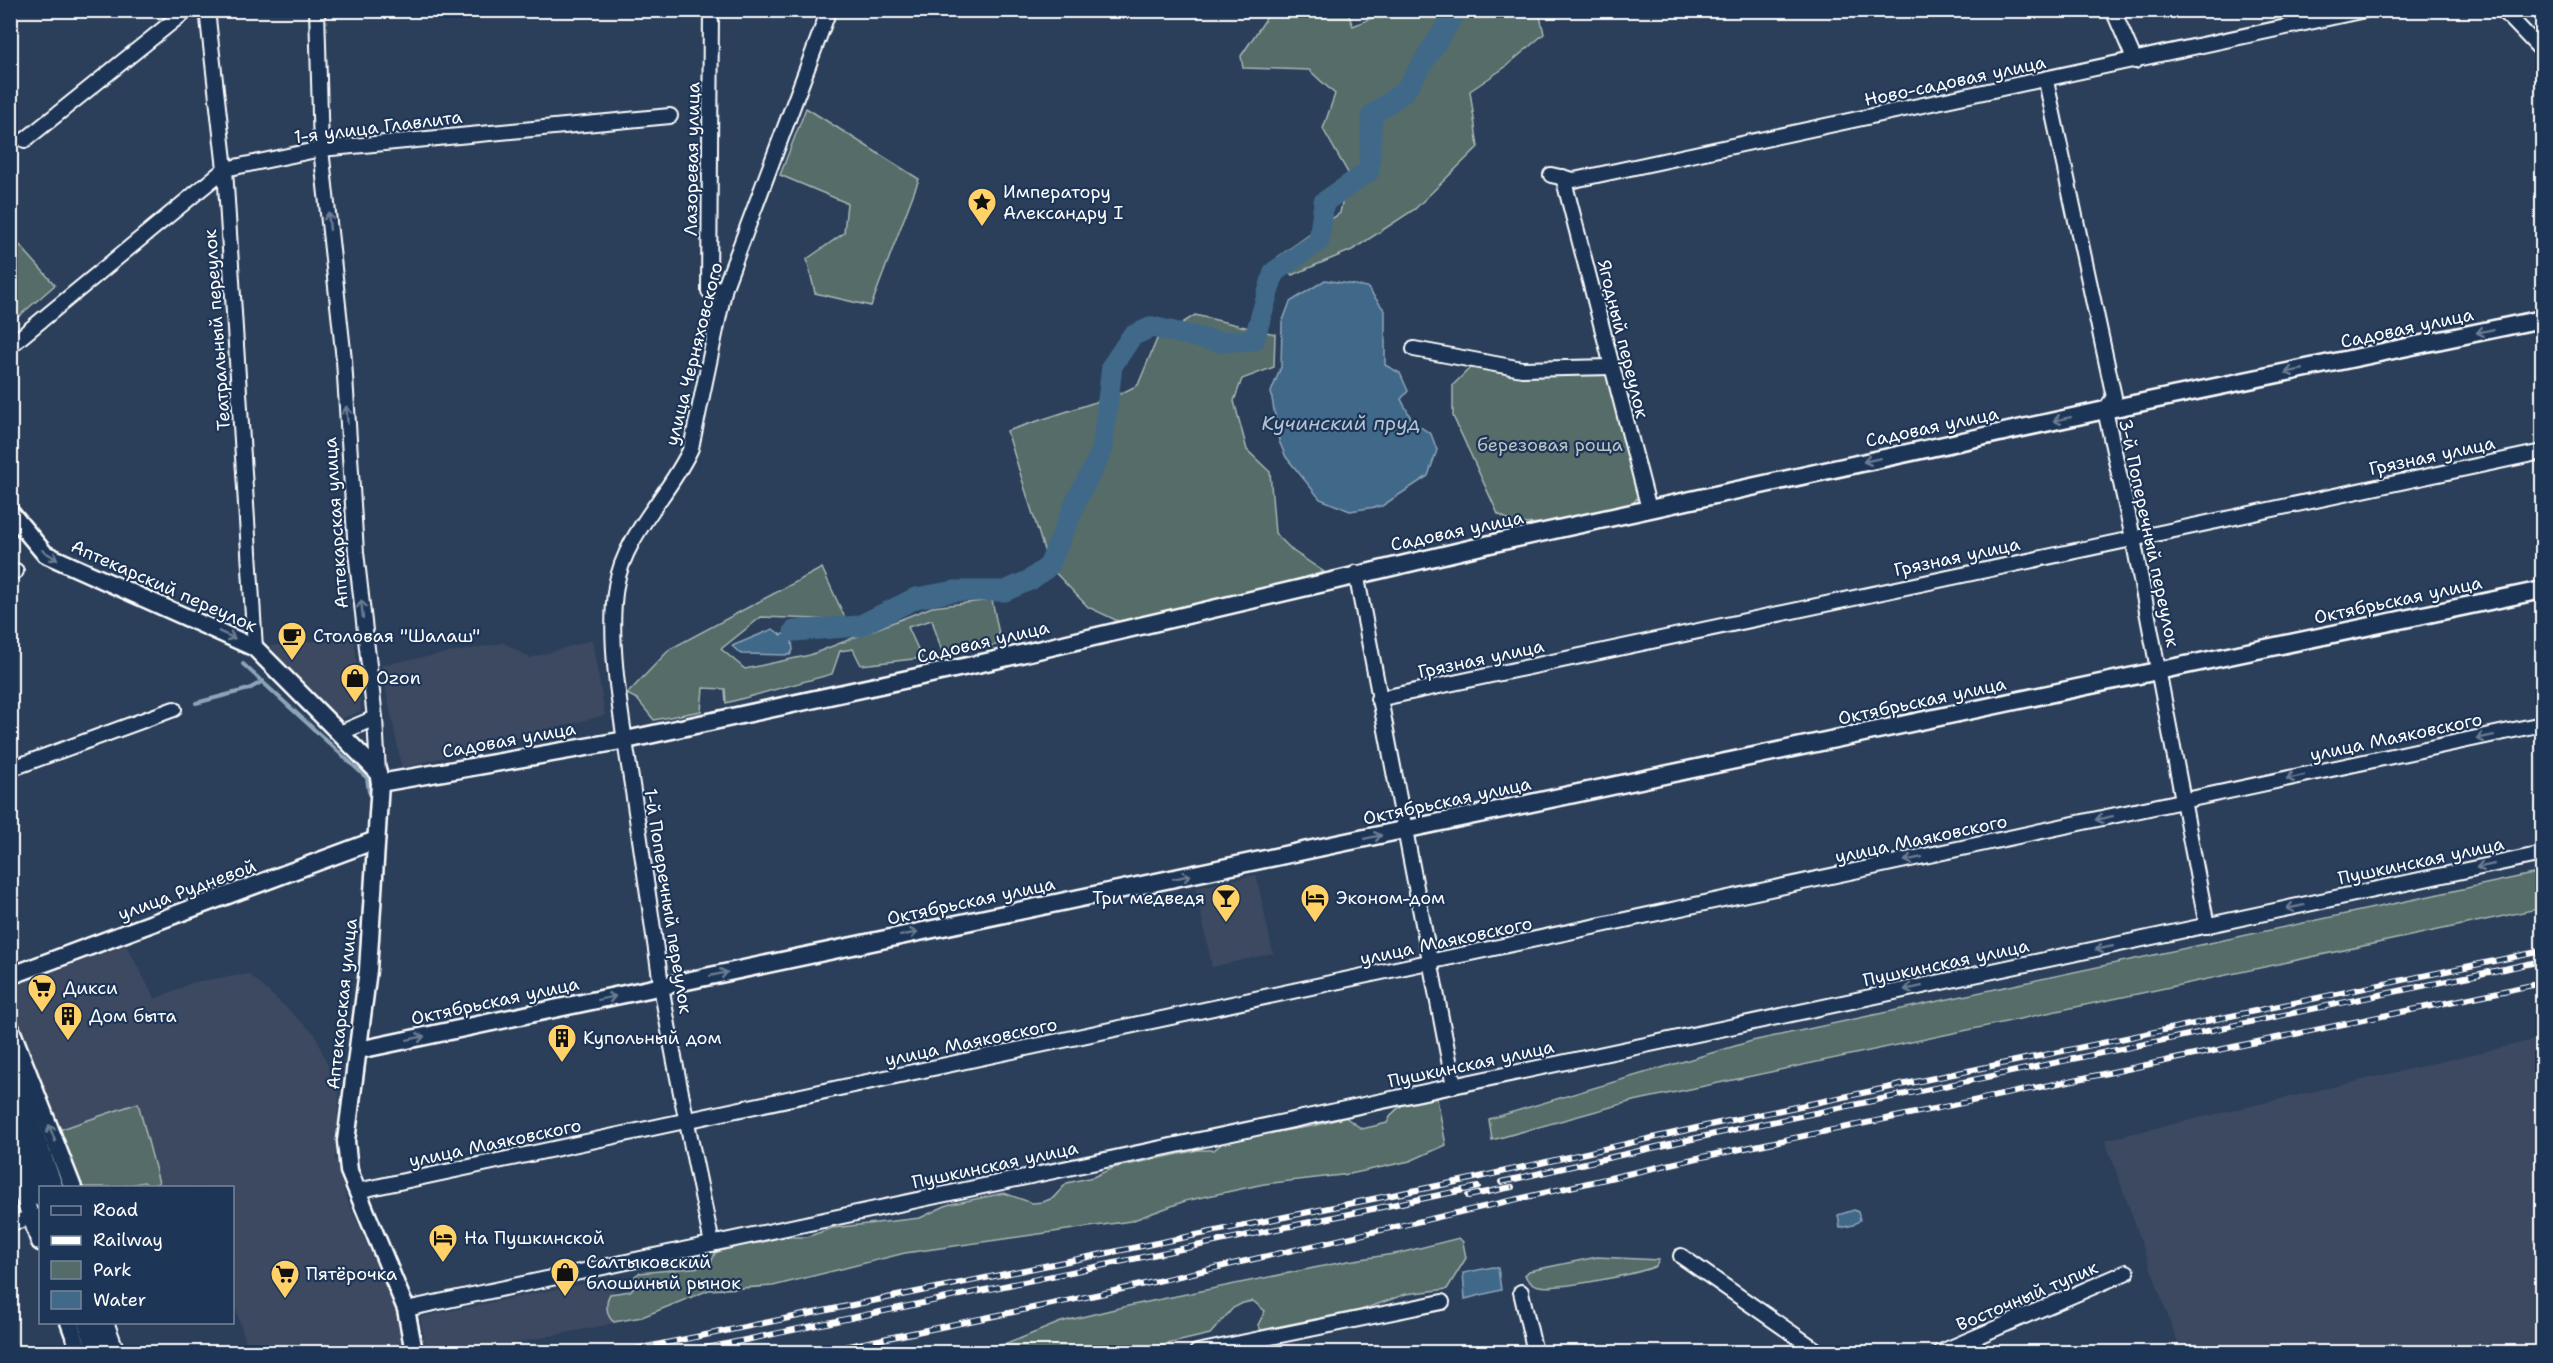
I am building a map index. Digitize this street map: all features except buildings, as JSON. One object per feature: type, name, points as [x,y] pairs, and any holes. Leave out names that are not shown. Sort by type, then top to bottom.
[{"type":"main road","points":[[10,1069],[53,1186]]},
{"type":"main road","points":[[10,1115],[39,1194]]},
{"type":"main road","points":[[87,1324],[98,1353]]},
{"type":"main road","points":[[104,1324],[115,1353]]},
{"type":"street","points":[[25,140],[187,10]]},
{"type":"street","name":"Театральный переулок","points":[[207,10],[225,169],[255,648]]},
{"type":"street","name":"Аптекарская улица","points":[[317,10],[321,149],[344,360],[356,552],[375,718],[379,777],[368,970],[346,1141],[349,1171],[406,1309],[414,1353]]},
{"type":"street","name":"Лазоревая улица","points":[[711,10],[709,291],[725,287]]},
{"type":"street","name":"улица Черняховского","points":[[626,740],[615,652],[616,587],[622,562],[635,538],[683,466],[691,448],[725,287],[829,10]]},
{"type":"street","points":[[2113,10],[2135,61]]},
{"type":"street","name":"Ново-садовая улица","points":[[1557,176],[1574,180],[1585,178],[2046,81],[2365,10]]},
{"type":"street","points":[[2503,10],[2542,51]]},
{"type":"street","name":"3-й Поперечный переулок","points":[[2046,81],[2114,397],[2105,410],[2133,538],[2208,926]]},
{"type":"street","name":"1-я улица Главлита","points":[[10,346],[225,169],[321,149],[670,116]]},
{"type":"street","name":"Ягодный переулок","points":[[1557,176],[1649,509]]},
{"type":"street","name":"Садовая улица","points":[[379,777],[626,740],[991,661],[1356,573],[2105,410],[2542,319]]},
{"type":"street","points":[[1414,349],[1522,369],[1611,367]]},
{"type":"street","name":"Грязная улица","points":[[1378,699],[2542,452]]},
{"type":"street","name":"Аптекарский переулок","points":[[10,512],[45,554],[255,648],[379,777]]},
{"type":"street","points":[[1356,573],[1378,699],[1454,1086]]},
{"type":"street","name":"Октябрьская улица","points":[[358,1050],[2542,590]]},
{"type":"street","points":[[10,769],[174,709]]},
{"type":"street","points":[[340,734],[375,718]]},
{"type":"street","name":"улица Маяковского","points":[[357,1191],[2542,724]]},
{"type":"street","name":"1-й Поперечный переулок","points":[[626,740],[661,986],[712,1244]]},
{"type":"street","name":"улица Рудневой","points":[[10,976],[376,840]]},
{"type":"street","name":"Пушкинская улица","points":[[406,1309],[2542,854]]},
{"type":"street","points":[[10,1027],[72,1186]]},
{"type":"street","points":[[10,1159],[36,1217],[39,1236]]},
{"type":"street","points":[[10,1223],[36,1217]]},
{"type":"street","points":[[1681,1256],[1819,1353]]},
{"type":"street","name":"Восточный тупик","points":[[1941,1353],[2127,1272]]},
{"type":"street","points":[[1521,1292],[1535,1353]]},
{"type":"street","points":[[1197,1353],[1442,1302]]},
{"type":"street","points":[[69,1324],[80,1348]]},
{"type":"shaded area","points":[[354,637],[361,711],[333,722],[270,646]]},
{"type":"shaded area","points":[[592,640],[605,715],[402,768],[381,665],[504,643],[530,658]]},
{"type":"shaded area","points":[[1256,875],[1273,953],[1212,967],[1196,888]]},
{"type":"shaded area","points":[[126,945],[155,999],[194,982],[249,974],[315,1034],[339,1094],[335,1158],[345,1195],[399,1316],[406,1352],[249,1352],[234,1303],[234,1186],[152,1186],[159,1183],[56,1131],[11,1013],[11,987]]},
{"type":"shaded area","points":[[2542,1038],[2542,1352],[2181,1352],[2105,1140]]},
{"type":"shaded area","name":"Салтыковский блошиный рынок","points":[[611,1278],[620,1322],[470,1352],[427,1352],[420,1317]]},
{"type":"green space","points":[[1271,11],[1347,11],[1353,26],[1389,11],[1539,11],[1544,34],[1504,68],[1470,91],[1478,147],[1415,209],[1352,250],[1292,275],[1278,257],[1340,213],[1348,173],[1323,129],[1335,94],[1309,70],[1243,68],[1241,56]]},
{"type":"green space","points":[[806,108],[919,179],[871,306],[815,293],[807,259],[844,233],[847,203],[780,175]]},
{"type":"green space","points":[[10,234],[55,285],[11,323],[10,323]]},
{"type":"green space","points":[[1195,315],[1275,334],[1274,367],[1242,379],[1234,401],[1247,450],[1270,472],[1275,533],[1293,551],[1324,572],[1154,618],[1120,622],[1088,607],[1049,566],[1007,431],[1120,394],[1138,385],[1157,339]]},
{"type":"green space","name":"березовая роща","points":[[1471,367],[1611,367],[1640,495],[1631,505],[1547,523],[1516,524],[1498,514],[1453,416],[1453,385]]},
{"type":"green space","points":[[822,568],[846,620],[761,617],[721,649],[745,669],[810,655],[932,607],[992,600],[1001,644],[943,655],[932,620],[908,627],[922,658],[861,665],[853,649],[840,651],[832,674],[726,703],[725,689],[703,688],[701,711],[654,720],[637,699],[627,694],[670,649]]},
{"type":"green space","points":[[2542,872],[2542,908],[1629,1102],[1492,1140],[1489,1119],[1752,1041]]},
{"type":"green space","points":[[1430,1096],[1437,1099],[1446,1145],[1410,1161],[1350,1174],[1264,1184],[1185,1201],[1131,1221],[905,1253],[773,1286],[709,1290],[642,1317],[614,1322],[608,1313],[607,1301],[610,1294],[630,1291],[634,1287],[635,1276],[639,1273],[702,1267],[711,1263],[715,1253],[740,1244],[760,1243],[781,1237],[807,1237],[832,1228],[920,1218],[947,1205],[1004,1193],[1032,1203],[1043,1202],[1053,1198],[1067,1183],[1093,1177],[1113,1168],[1198,1150],[1214,1150],[1226,1140],[1314,1126],[1345,1117],[1362,1129],[1387,1123],[1399,1107]]},
{"type":"green space","points":[[138,1103],[159,1183],[149,1186],[144,1182],[125,1186],[77,1186],[56,1131]]},
{"type":"green space","points":[[1459,1238],[1463,1242],[1466,1258],[1447,1289],[1406,1294],[1361,1310],[1261,1330],[1258,1325],[1265,1311],[1253,1301],[1233,1308],[1210,1334],[1133,1352],[973,1352],[1009,1343],[1061,1322],[1123,1307],[1348,1261],[1400,1253]]},
{"type":"green space","points":[[1597,1257],[1659,1260],[1656,1266],[1633,1273],[1562,1286],[1548,1287],[1532,1284],[1525,1275],[1529,1271]]},
{"type":"water","name":"Кучинский пруд","points":[[1325,280],[1367,287],[1385,311],[1385,365],[1400,373],[1408,391],[1401,399],[1413,422],[1431,434],[1437,450],[1428,476],[1382,506],[1350,511],[1320,499],[1286,457],[1279,441],[1271,392],[1281,367],[1282,323],[1290,302]]},
{"type":"water","points":[[773,629],[781,635],[791,631],[801,638],[792,641],[793,650],[790,655],[741,654],[732,646]]},
{"type":"water","points":[[1854,1210],[1858,1212],[1860,1220],[1853,1225],[1840,1228],[1838,1215]]},
{"type":"water","points":[[1498,1268],[1501,1290],[1465,1299],[1463,1273]]},
{"type":"waterway","points":[[794,631],[859,626],[916,598],[955,591],[1005,591],[1030,580],[1049,566],[1077,499],[1102,451],[1112,366],[1132,336],[1152,327],[1219,342],[1254,340],[1274,272],[1319,241],[1324,202],[1369,171],[1372,115],[1405,91],[1457,10]]},
{"type":"waterway","points":[[243,664],[367,778],[369,792]]},
{"type":"waterway","points":[[196,703],[249,689],[263,681]]},
{"type":"railway","points":[[622,1352],[1466,1180],[1714,1124],[2542,951]]},
{"type":"railway","points":[[1501,1182],[1719,1133],[2542,961]]},
{"type":"railway","points":[[820,1352],[1105,1293],[1702,1157],[2542,983]]},
{"type":"railway","points":[[688,1352],[1478,1187]]},
{"type":"railway","points":[[1468,1196],[1512,1187]]},
{"type":"place","name":"Императору Александру I","points":[[982,228]]},
{"type":"place","name":"Столовая \"Шалаш\"","points":[[292,662]]},
{"type":"place","name":"Ozon","points":[[355,704]]},
{"type":"place","name":"Три медведя","points":[[1226,924]]},
{"type":"place","name":"Эконом-дом","points":[[1315,924]]},
{"type":"place","name":"Дикси","points":[[42,1014]]},
{"type":"place","name":"Дом быта","points":[[68,1042]]},
{"type":"place","name":"Купольный дом","points":[[562,1064]]},
{"type":"place","name":"На Пушкинской","points":[[443,1264]]},
{"type":"place","name":"Салтыковский блошиный рынок","points":[[565,1298]]},
{"type":"place","name":"Пятёрочка","points":[[285,1300]]}]
